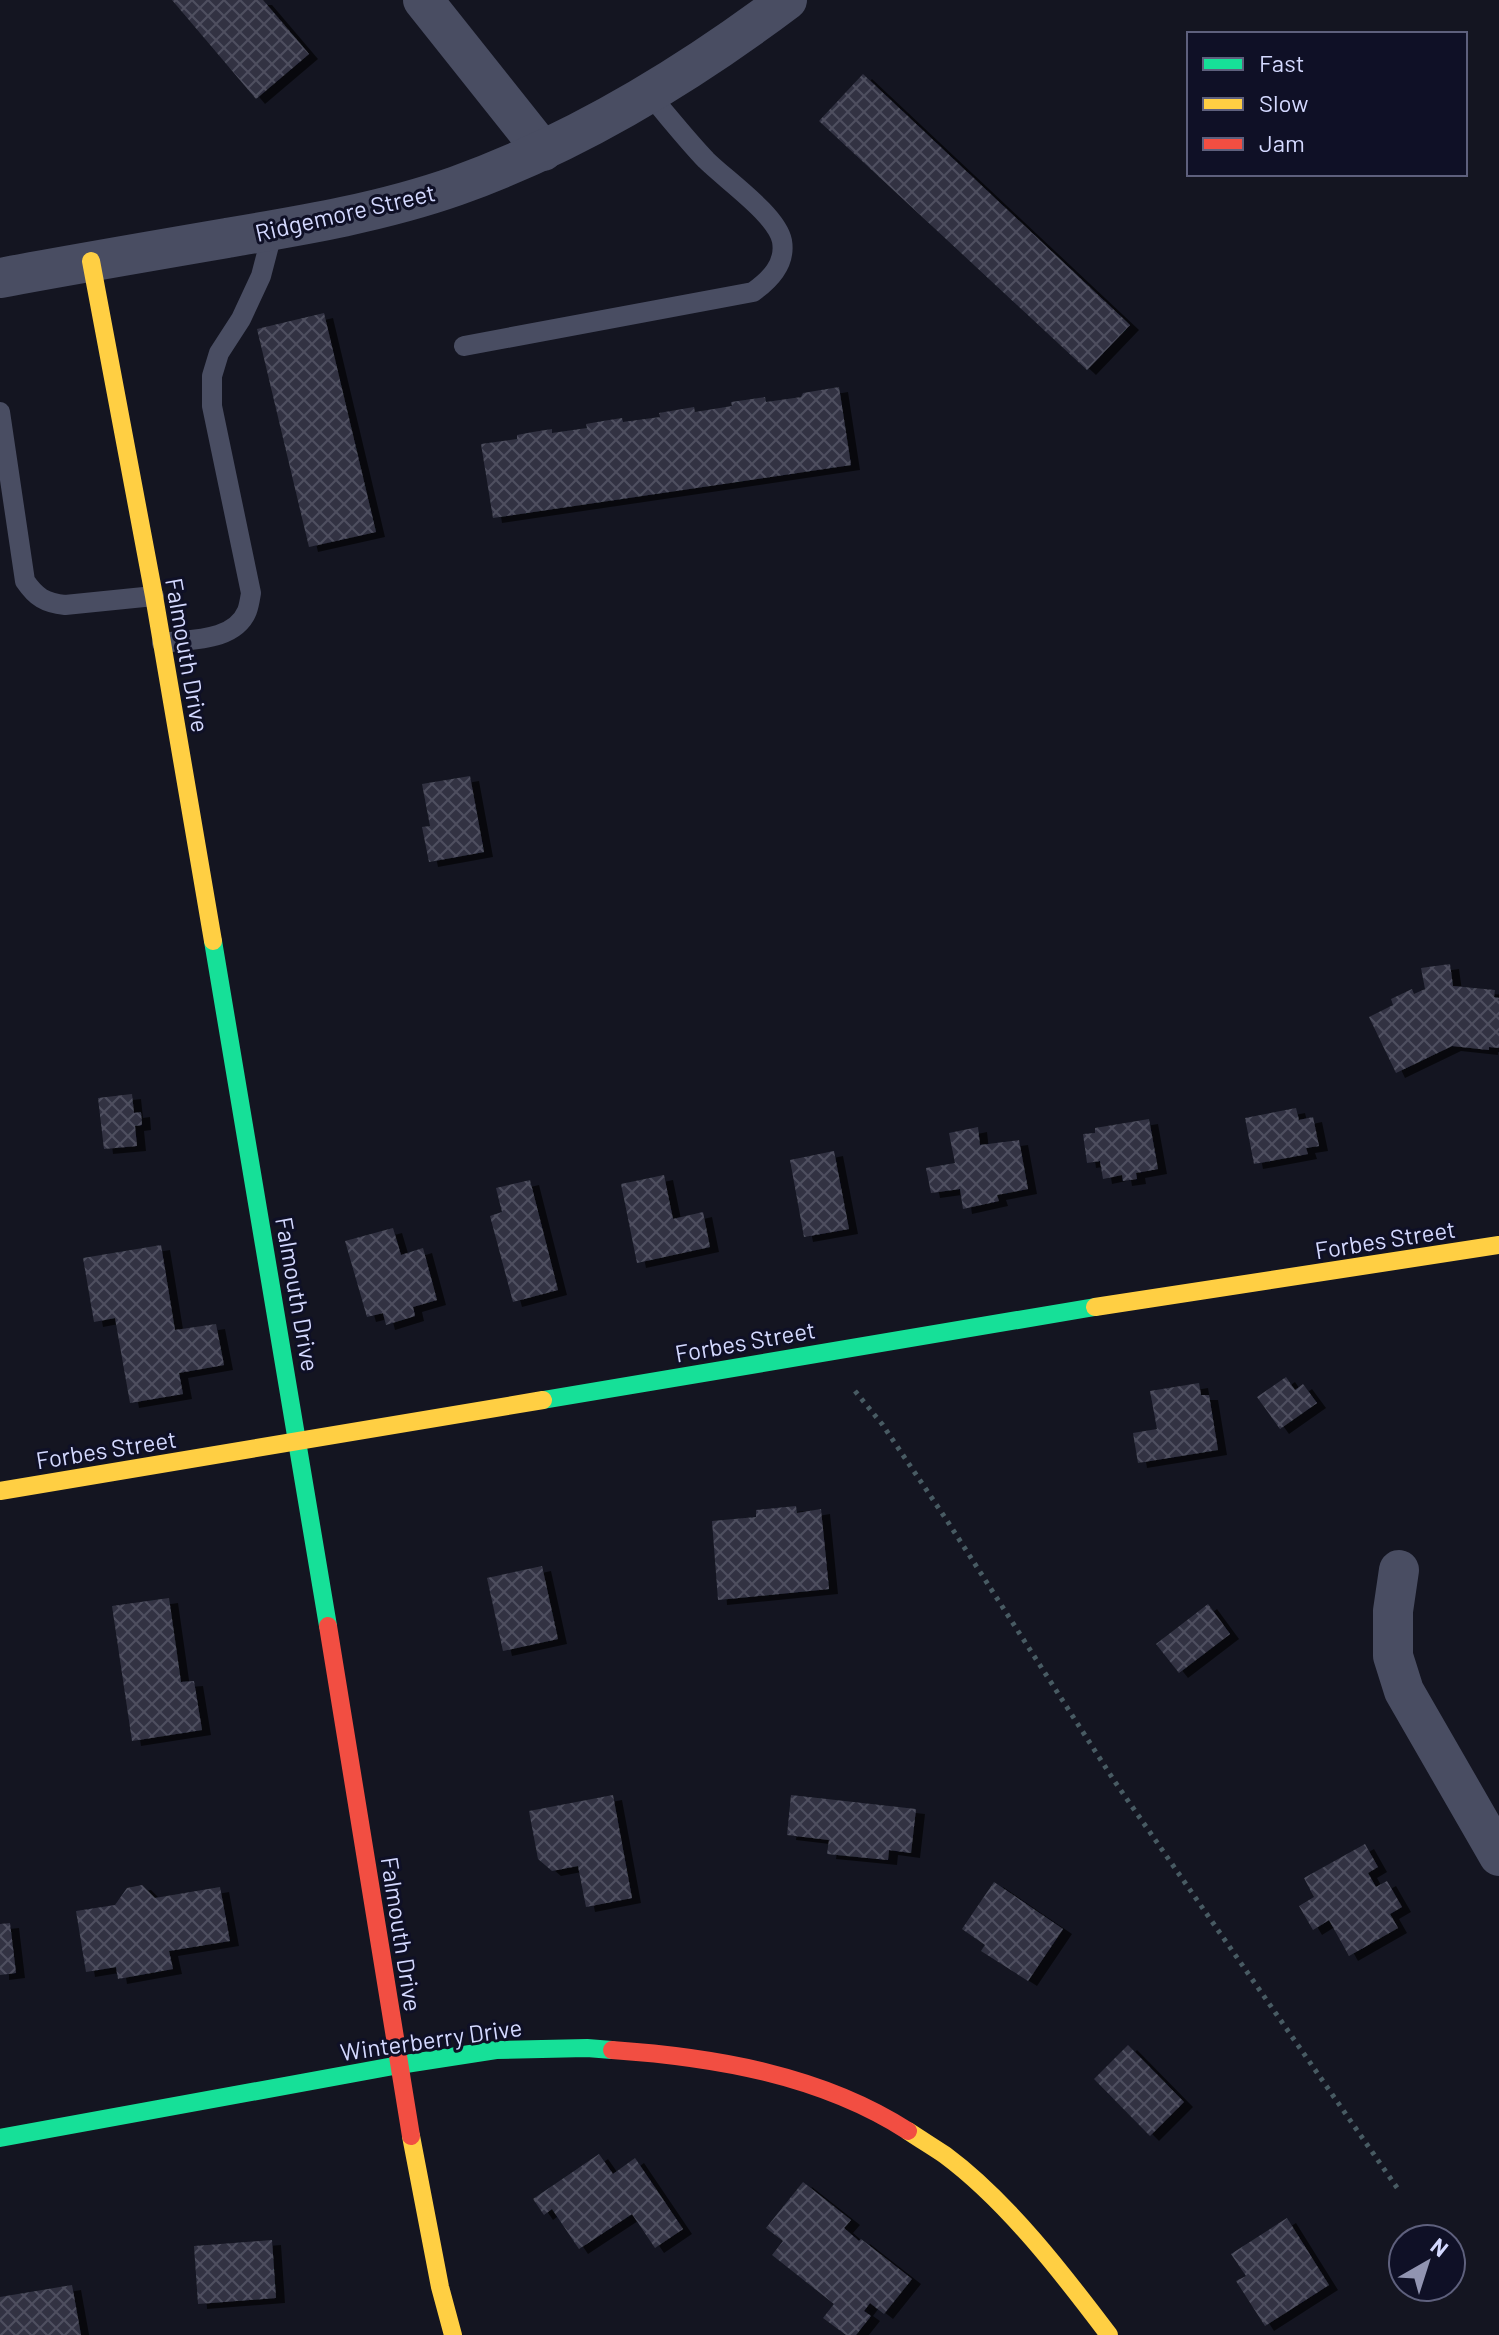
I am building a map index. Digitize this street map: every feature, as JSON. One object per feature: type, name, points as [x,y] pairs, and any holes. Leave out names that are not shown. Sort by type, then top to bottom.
[{"type":"street","points":[[423,0],[543,151]]},
{"type":"street","name":"Ridgemore Street","points":[[0,278],[362,213],[456,186],[543,151],[649,94],[729,44],[787,0]]},
{"type":"street","name":"Falmouth Drive","points":[[91,261],[154,596],[299,1442],[399,2065],[440,2287],[453,2335]]},
{"type":"street","name":"Forbes Street","points":[[0,1491],[1092,1308],[1499,1245]]},
{"type":"street","points":[[1399,1570],[1393,1611],[1393,1656],[1404,1691],[1499,1856]]},
{"type":"street","name":"Winterberry Drive","points":[[0,2138],[496,2050],[587,2048],[661,2053],[761,2070],[827,2090],[889,2119],[946,2156],[998,2202],[1074,2289],[1109,2335]]},
{"type":"lane","points":[[464,346],[753,292],[770,280],[780,262],[782,242],[774,222],[707,161],[649,94]]},
{"type":"lane","points":[[162,643],[218,636],[232,629],[246,614],[251,593],[212,406],[212,376],[219,353],[241,319],[261,276],[273,230]]},
{"type":"lane","points":[[0,412],[25,581],[36,597],[65,605],[154,596]]},
{"type":"path","points":[[825,1352],[898,1448],[1115,1782],[1400,2192]]},
{"type":"building","points":[[172,0],[263,0],[309,54],[256,99]]},
{"type":"building","points":[[863,74],[1130,325],[1087,370],[819,121]]},
{"type":"building","points":[[324,313],[376,532],[309,547],[257,329]]},
{"type":"building","points":[[839,387],[851,465],[493,518],[481,444],[517,439],[517,435],[552,429],[552,433],[587,428],[586,424],[622,418],[623,422],[660,417],[659,413],[694,407],[695,412],[765,397],[766,402],[801,397],[803,393]]},
{"type":"building","points":[[470,776],[484,852],[429,862],[422,827],[430,826],[422,784]]},
{"type":"building","points":[[1450,964],[1453,986],[1495,990],[1494,997],[1499,998],[1499,1048],[1489,1047],[1489,1050],[1452,1046],[1396,1073],[1369,1017],[1393,1005],[1391,999],[1412,989],[1414,994],[1425,989],[1421,968]]},
{"type":"building","points":[[132,1094],[134,1113],[141,1112],[142,1125],[135,1126],[137,1146],[104,1149],[98,1098]]},
{"type":"building","points":[[1296,1108],[1299,1120],[1313,1117],[1319,1146],[1306,1148],[1308,1154],[1254,1164],[1245,1118]]},
{"type":"building","points":[[1149,1119],[1158,1169],[1136,1173],[1137,1179],[1123,1181],[1122,1175],[1103,1179],[1100,1161],[1087,1163],[1083,1134],[1095,1133],[1095,1128]]},
{"type":"building","points":[[978,1127],[980,1145],[1019,1140],[1028,1189],[997,1195],[999,1201],[963,1209],[960,1189],[931,1193],[926,1168],[955,1163],[949,1133]]},
{"type":"building","points":[[834,1151],[849,1229],[804,1237],[790,1160]]},
{"type":"building","points":[[664,1175],[673,1219],[703,1212],[710,1247],[637,1263],[621,1184]]},
{"type":"building","points":[[530,1180],[558,1290],[513,1302],[490,1216],[502,1212],[496,1188]]},
{"type":"building","points":[[393,1228],[401,1255],[423,1248],[437,1300],[413,1307],[415,1316],[386,1325],[383,1313],[367,1317],[345,1241]]},
{"type":"building","points":[[161,1245],[175,1330],[216,1324],[224,1365],[179,1373],[183,1394],[130,1403],[115,1318],[94,1322],[83,1258]]},
{"type":"building","points":[[1286,1377],[1295,1390],[1303,1384],[1317,1403],[1280,1429],[1257,1397]]},
{"type":"building","points":[[1199,1383],[1201,1395],[1209,1395],[1218,1450],[1138,1463],[1133,1433],[1157,1429],[1150,1391]]},
{"type":"building","points":[[796,1506],[797,1513],[821,1509],[829,1589],[718,1600],[712,1521],[756,1517],[756,1510]]},
{"type":"building","points":[[542,1566],[558,1639],[503,1651],[487,1578]]},
{"type":"building","points":[[169,1598],[181,1682],[194,1681],[202,1730],[132,1741],[112,1606]]},
{"type":"building","points":[[1208,1604],[1230,1634],[1179,1673],[1156,1644]]},
{"type":"building","points":[[613,1795],[632,1898],[586,1907],[578,1866],[552,1871],[538,1859],[529,1811]]},
{"type":"building","points":[[791,1795],[916,1809],[911,1853],[889,1850],[888,1860],[827,1854],[829,1840],[787,1835]]},
{"type":"building","points":[[1365,1844],[1378,1867],[1368,1873],[1376,1887],[1387,1881],[1402,1907],[1390,1914],[1398,1928],[1349,1956],[1329,1920],[1313,1930],[1299,1906],[1314,1897],[1304,1878]]},
{"type":"building","points":[[994,1882],[1063,1929],[1028,1981],[981,1951],[985,1945],[962,1929]]},
{"type":"building","points":[[142,1885],[155,1898],[220,1887],[230,1941],[169,1951],[173,1969],[118,1979],[116,1967],[86,1972],[76,1911],[115,1905],[127,1888]]},
{"type":"building","points":[[10,1923],[16,1973],[0,1975],[0,1924]]},
{"type":"building","points":[[1128,2045],[1184,2102],[1150,2136],[1094,2079]]},
{"type":"building","points":[[599,2154],[613,2174],[635,2158],[683,2229],[655,2248],[632,2214],[579,2249],[552,2209],[544,2215],[533,2199]]},
{"type":"building","points":[[803,2182],[851,2220],[844,2228],[912,2279],[884,2314],[870,2303],[864,2311],[871,2316],[856,2335],[846,2335],[823,2318],[834,2304],[772,2255],[783,2241],[766,2228]]},
{"type":"building","points":[[1287,2218],[1329,2285],[1265,2326],[1236,2281],[1246,2276],[1231,2254]]},
{"type":"building","points":[[272,2240],[276,2298],[198,2304],[194,2246]]},
{"type":"building","points":[[72,2285],[81,2335],[0,2335],[0,2297]]},
{"type":"traffic: fast","points":[[213,941],[328,1626]]},
{"type":"traffic: fast","points":[[543,1400],[1095,1307]]},
{"type":"traffic: fast","points":[[0,2138],[496,2050],[612,2050]]},
{"type":"traffic: slow","points":[[91,261],[154,596],[213,941]]},
{"type":"traffic: slow","points":[[1095,1307],[1499,1245]]},
{"type":"traffic: slow","points":[[0,1491],[543,1400]]},
{"type":"traffic: slow","points":[[908,2131],[968,2173],[1012,2216],[1109,2335]]},
{"type":"traffic: slow","points":[[411,2136],[440,2287],[453,2335]]},
{"type":"traffic: jam","points":[[328,1626],[411,2136]]},
{"type":"traffic: jam","points":[[612,2050],[689,2058],[766,2072],[839,2096],[908,2131]]}]
